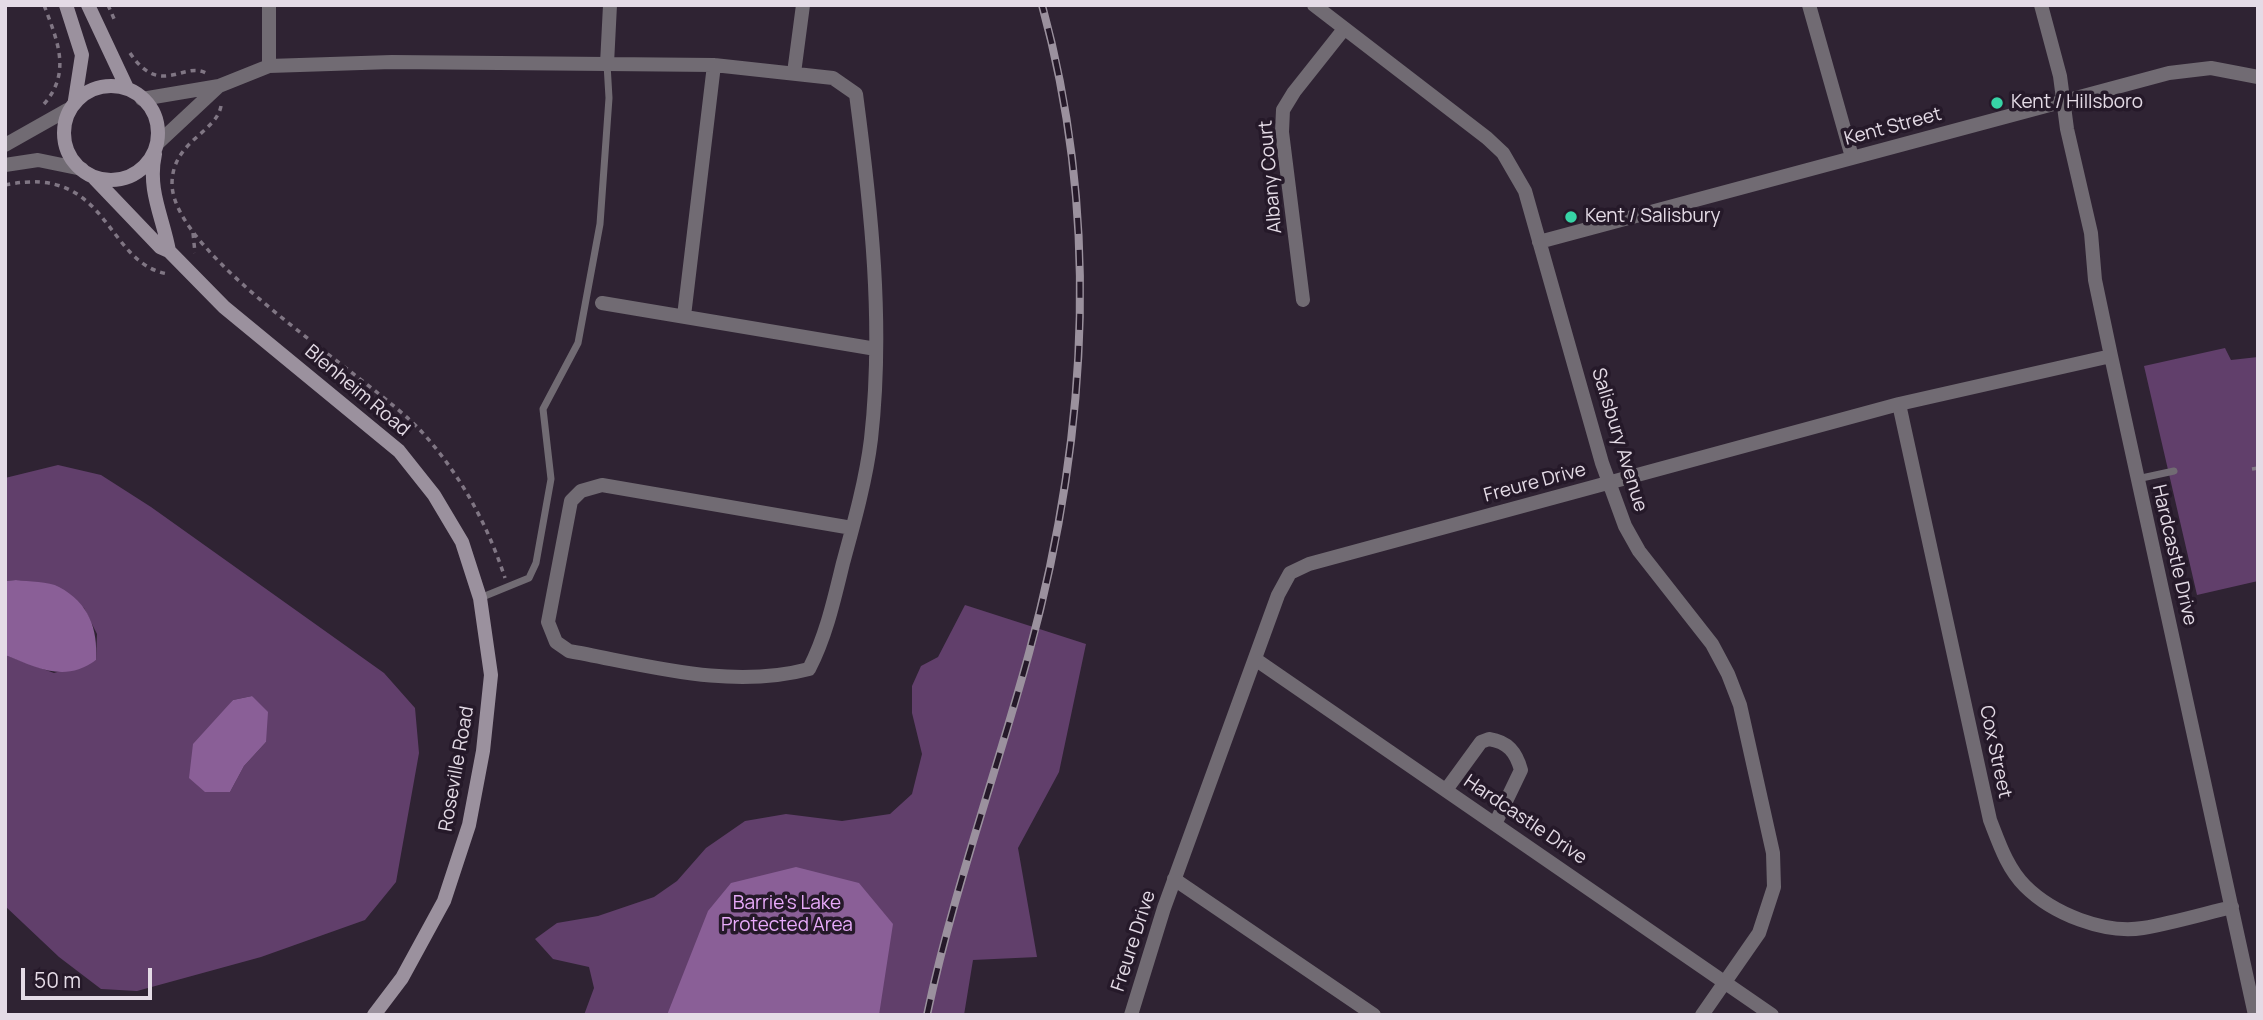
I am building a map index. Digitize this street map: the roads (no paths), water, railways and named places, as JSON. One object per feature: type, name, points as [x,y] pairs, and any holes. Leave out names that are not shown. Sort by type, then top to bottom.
[{"type":"main road","points":[[66,5],[82,55],[64,140],[82,169],[95,179],[108,181],[131,175],[143,167],[156,147],[159,129],[155,116],[142,99],[127,88],[88,5]]},
{"type":"main road","points":[[71,105],[98,88],[127,88]]},
{"type":"main road","name":"Blenheim Road","points":[[156,147],[152,181],[154,202],[169,251]]},
{"type":"main road","name":"Blenheim Road","points":[[95,179],[160,247],[169,251],[225,307],[400,451],[434,495],[462,541],[480,597],[492,675]]},
{"type":"main road","name":"Roseville Road","points":[[374,1015],[402,978],[443,901],[469,825],[483,751],[492,675]]},
{"type":"street","points":[[269,66],[270,5]]},
{"type":"street","points":[[607,64],[610,5]]},
{"type":"street","points":[[794,72],[803,5]]},
{"type":"street","name":"Salisbury Avenue","points":[[1314,5],[1503,153],[1525,191],[1609,483],[1625,526],[1639,551],[1712,644],[1740,705],[1773,853],[1774,887],[1759,933],[1702,1015]]},
{"type":"street","points":[[1809,5],[1852,157]]},
{"type":"street","name":"Hardcastle Drive","points":[[2041,5],[2091,233],[2095,280],[2137,479],[2255,1015]]},
{"type":"street","name":"Albany Court","points":[[1303,300],[1282,132],[1283,110],[1294,92],[1345,29]]},
{"type":"street","points":[[142,99],[219,86],[269,66],[393,62],[714,65],[834,78],[856,94],[871,202],[876,349],[871,440],[852,528],[822,645],[809,669],[748,677],[705,676],[569,651],[556,642],[548,622],[571,501],[581,491],[602,485],[852,528]]},
{"type":"street","points":[[684,316],[714,65]]},
{"type":"street","name":"Kent Street","points":[[1539,242],[2063,101],[2192,69],[2230,69],[2258,77]]},
{"type":"street","points":[[156,147],[219,86]]},
{"type":"street","points":[[5,145],[71,105]]},
{"type":"street","points":[[5,165],[38,160],[82,169]]},
{"type":"street","points":[[602,303],[876,349]]},
{"type":"street","name":"Freure Drive","points":[[1131,1015],[1174,879],[1284,579],[1297,568],[1899,404],[2111,356]]},
{"type":"street","name":"Cox Street","points":[[1899,404],[1990,820],[2009,865],[2024,885],[2040,898],[2086,922],[2114,928],[2142,928],[2232,907]]},
{"type":"street","name":"Hardcastle Drive","points":[[1255,659],[1496,822],[1772,1015]]},
{"type":"street","points":[[1446,790],[1481,742],[1489,739],[1505,744],[1517,756],[1521,770],[1496,822]]},
{"type":"street","name":"Freure Drive","points":[[1174,879],[1374,1015]]},
{"type":"lane","points":[[480,597],[529,578],[536,562],[551,479],[543,408],[578,343],[600,224],[609,98],[607,64]]},
{"type":"lane","points":[[2137,479],[2174,471]]},
{"type":"railway","points":[[927,1015],[949,924],[1029,653],[1049,573],[1064,492],[1074,411],[1079,330],[1079,248],[1073,167],[1061,86],[1042,5]]},
{"type":"place","name":"Kent / Hillsboro","points":[[1997,103]]},
{"type":"place","name":"Kent / Salisbury","points":[[1571,217]]},
{"type":"park label","name":"Barrie's Lake Protected Area","points":[[787,915]]}]
